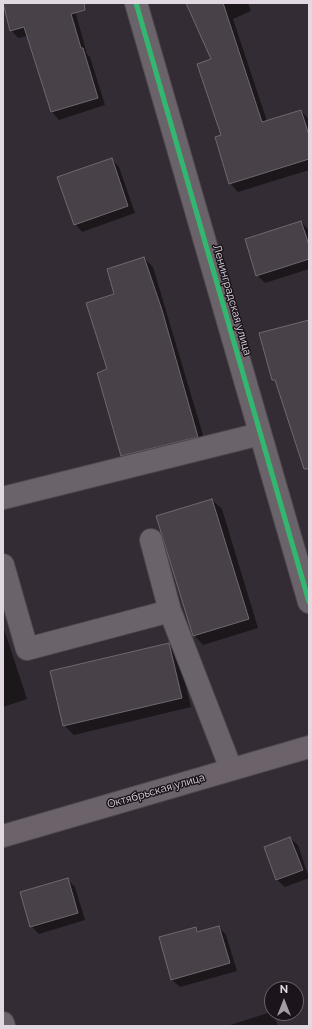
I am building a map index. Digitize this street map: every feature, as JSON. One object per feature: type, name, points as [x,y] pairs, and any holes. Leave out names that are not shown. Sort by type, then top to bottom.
[{"type":"main road","name":"Октябрьская улица","points":[[3,836],[309,747]]},
{"type":"street","name":"Ленинградская улица","points":[[136,3],[309,602]]},
{"type":"street","points":[[3,498],[260,434]]},
{"type":"street","points":[[150,540],[170,611],[231,769]]},
{"type":"street","points":[[3,565],[27,648],[170,611]]},
{"type":"building","points":[[3,3],[84,3],[85,10],[71,14],[98,98],[51,112],[24,27],[10,31]]},
{"type":"building","points":[[186,3],[223,3],[262,122],[301,110],[309,135],[309,159],[229,184],[215,137],[221,135],[197,64],[211,59]]},
{"type":"building","points":[[112,158],[128,206],[74,225],[57,177]]},
{"type":"building","points":[[301,221],[309,245],[309,259],[256,276],[245,239]]},
{"type":"building","points":[[144,257],[162,310],[198,437],[121,456],[97,373],[107,369],[86,303],[114,294],[107,269]]},
{"type":"building","points":[[309,320],[309,469],[304,469],[275,380],[272,380],[259,333]]},
{"type":"building","points":[[212,499],[249,619],[193,636],[156,516]]},
{"type":"building","points":[[169,643],[182,698],[63,726],[50,671]]},
{"type":"building","points":[[290,837],[303,870],[276,880],[264,847]]},
{"type":"building","points":[[68,878],[78,913],[30,927],[20,892]]},
{"type":"building","points":[[219,926],[230,963],[171,980],[159,937],[196,927],[197,932]]},
{"type":"cycle path","points":[[136,3],[309,602]]}]
